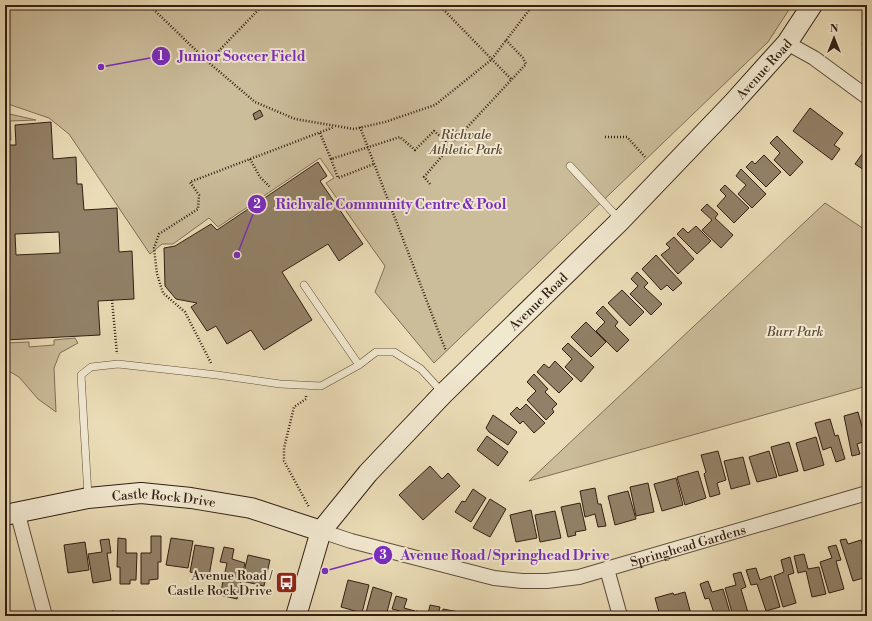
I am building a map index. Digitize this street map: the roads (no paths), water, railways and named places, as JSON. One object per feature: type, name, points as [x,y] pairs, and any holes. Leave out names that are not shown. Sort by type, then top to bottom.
[{"type":"street","name":"Avenue Road","points":[[296,616],[321,531],[368,472],[443,394],[620,220],[787,43],[812,5]]},
{"type":"street","points":[[787,43],[814,58],[867,97]]},
{"type":"street","name":"Castle Rock Drive","points":[[11,513],[88,498],[141,493],[191,498],[251,508],[321,531]]},
{"type":"street","name":"Springhead Gardens","points":[[321,531],[388,551],[494,578],[522,581],[547,581],[579,577],[867,493]]},
{"type":"street","points":[[11,513],[45,616]]},
{"type":"street","points":[[608,569],[620,616]]},
{"type":"lane","points":[[570,166],[620,220]]},
{"type":"lane","points":[[304,285],[359,365]]},
{"type":"lane","points":[[88,498],[81,375],[91,366],[118,364],[217,375],[280,384],[321,386],[359,365],[376,352],[394,352],[421,369],[443,394]]},
{"type":"place","name":"Junior Soccer Field","points":[[101,67]]},
{"type":"place","name":"Richvale Community Centre & Pool","points":[[237,255]]},
{"type":"place","name":"Avenue Road / Springhead Drive","points":[[325,571]]},
{"type":"place","name":"Avenue Road / Castle Rock Drive","points":[[287,582]]},
{"type":"park label","name":"Richvale Athletic Park","points":[[466,142]]},
{"type":"park label","name":"Burr Park","points":[[795,331]]}]
